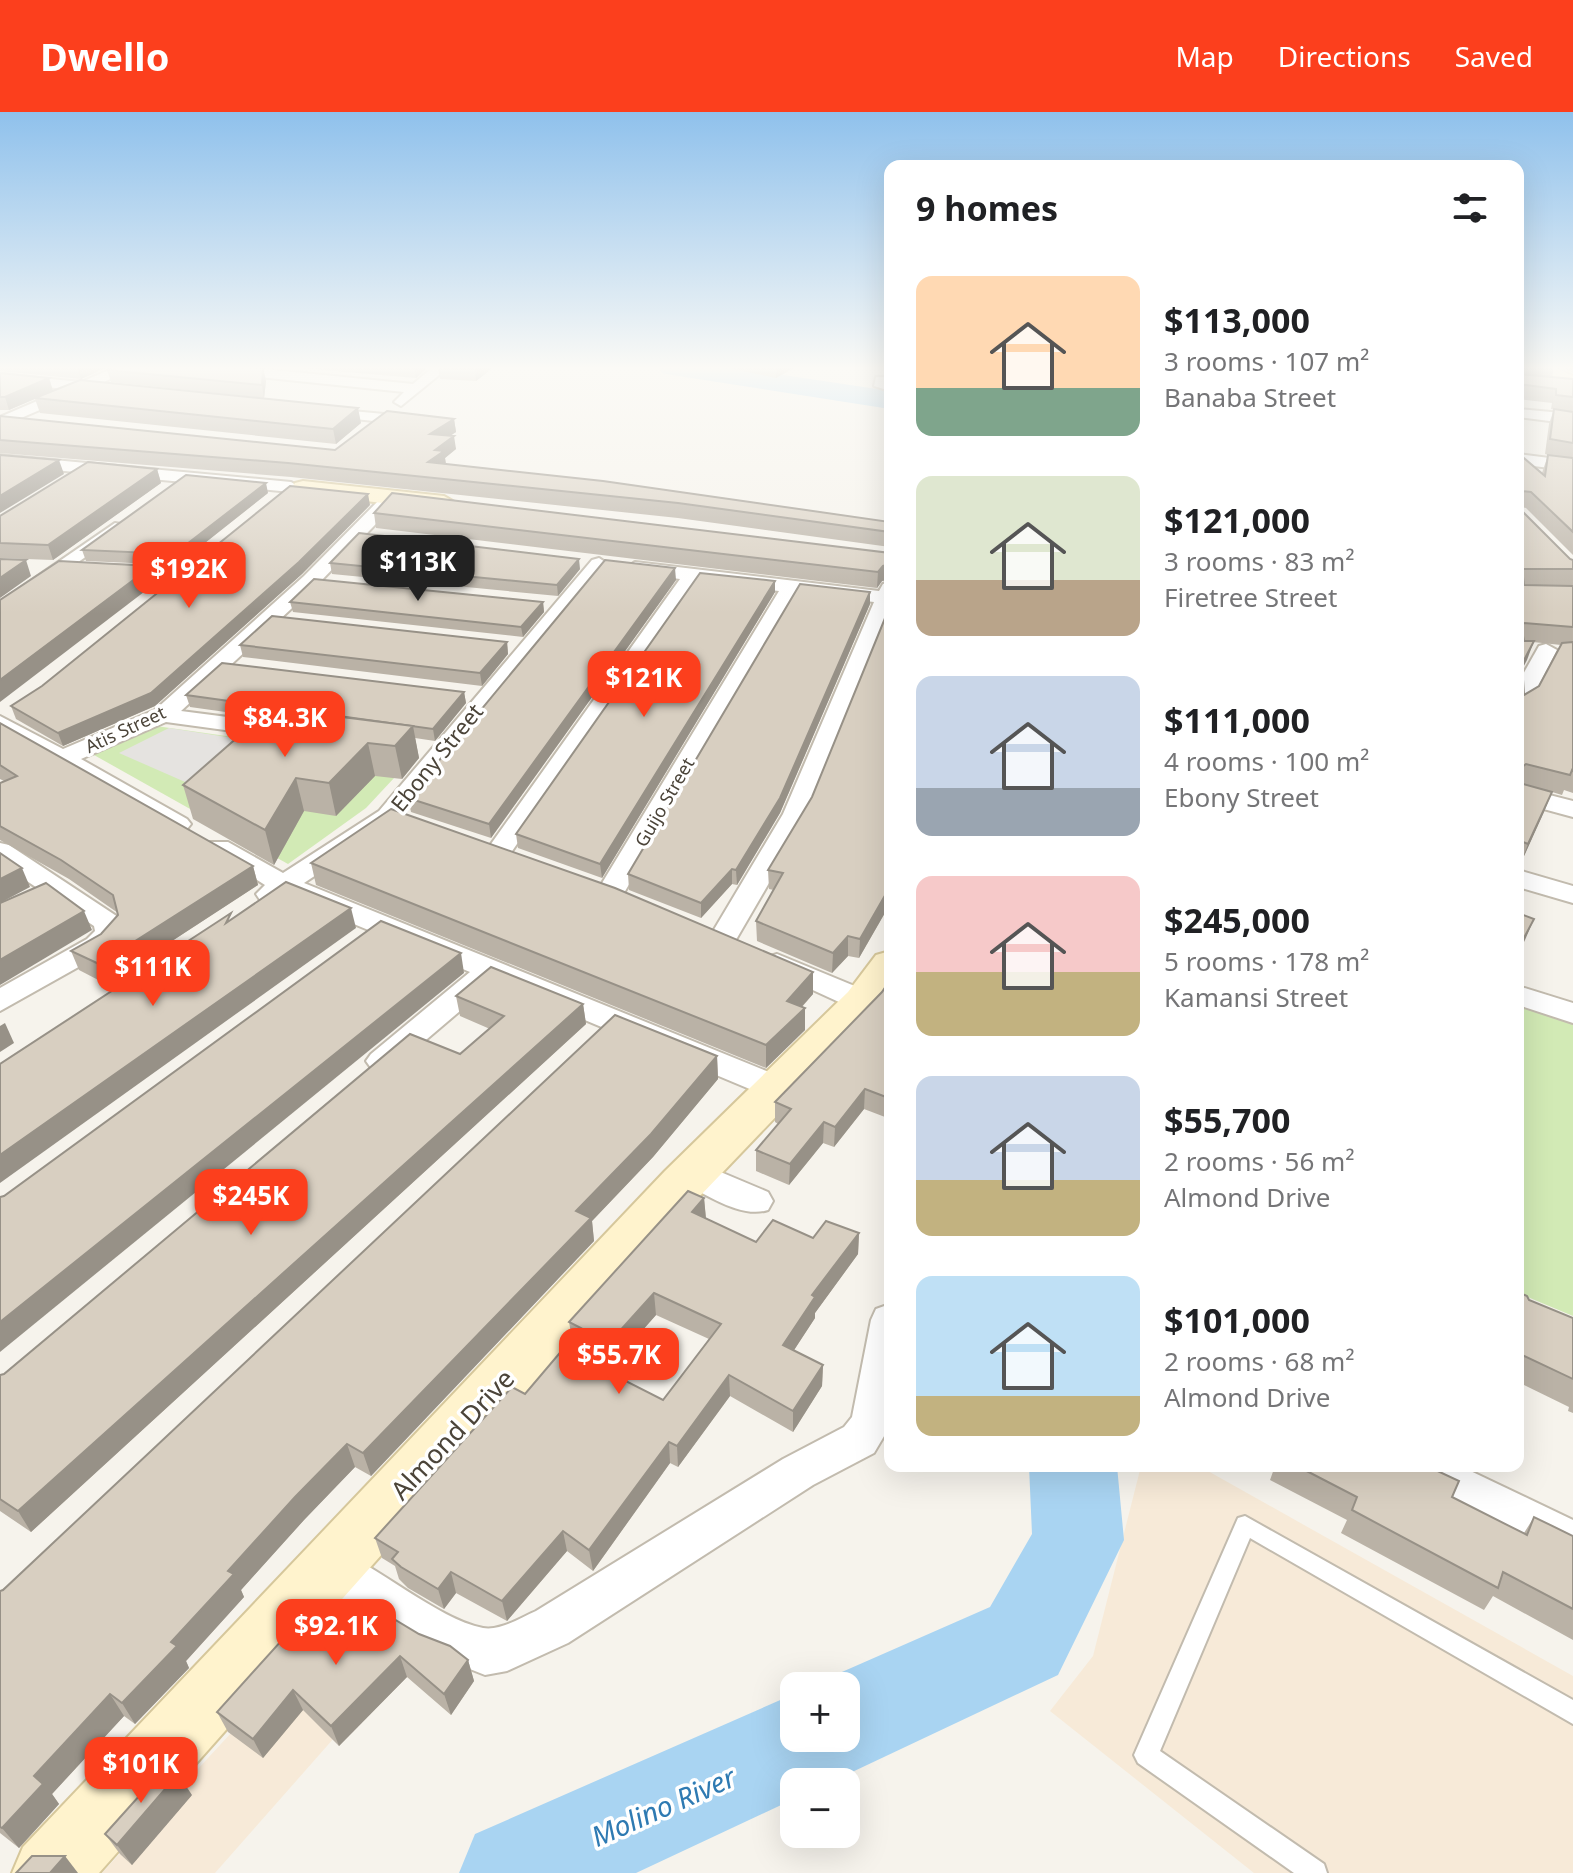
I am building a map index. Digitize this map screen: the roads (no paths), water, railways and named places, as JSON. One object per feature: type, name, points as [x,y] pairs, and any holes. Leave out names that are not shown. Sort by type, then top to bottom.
[{"type":"street","points":[[1,460],[472,506]]},
{"type":"street","points":[[1524,460],[1573,466]]},
{"type":"street","points":[[64,484],[88,469]]},
{"type":"street","points":[[266,506],[314,470]]},
{"type":"street","points":[[159,496],[185,477]]},
{"type":"street","name":"Atis Street","points":[[63,758],[163,715],[311,580],[392,497]]},
{"type":"street","points":[[0,611],[134,514]]},
{"type":"street","points":[[357,534],[387,538]]},
{"type":"street","points":[[568,560],[792,586],[884,592]]},
{"type":"street","name":"Ebony Street","points":[[245,911],[388,816],[527,647],[556,604],[599,564]]},
{"type":"street","points":[[29,568],[188,569],[158,594]]},
{"type":"street","points":[[499,851],[693,575]]},
{"type":"street","points":[[311,580],[342,583]]},
{"type":"street","name":"Guijo Street","points":[[610,893],[792,586]]},
{"type":"street","points":[[723,938],[796,814],[884,599]]},
{"type":"street","points":[[269,618],[300,621]]},
{"type":"street","points":[[497,643],[527,647]]},
{"type":"street","points":[[1524,650],[1573,652]]},
{"type":"street","points":[[1524,692],[1546,650]]},
{"type":"street","points":[[222,664],[253,668]]},
{"type":"street","points":[[455,692],[486,696]]},
{"type":"street","points":[[163,715],[318,736]]},
{"type":"street","points":[[4,716],[63,758],[369,935],[490,971],[601,1031],[775,1087]]},
{"type":"street","points":[[409,747],[439,751]]},
{"type":"street","points":[[1524,796],[1573,809]]},
{"type":"street","points":[[388,816],[416,825]]},
{"type":"street","points":[[471,842],[527,862]]},
{"type":"street","points":[[0,851],[108,923],[109,932],[97,945],[0,1001]]},
{"type":"street","points":[[1524,880],[1573,895]]},
{"type":"street","points":[[582,883],[639,905]]},
{"type":"street","points":[[23,905],[57,887]]},
{"type":"street","points":[[695,927],[876,983]]},
{"type":"street","points":[[355,1083],[490,971]]},
{"type":"street","name":"Almond Drive","points":[[49,1873],[692,1173],[876,983]]},
{"type":"street","points":[[1524,997],[1573,1013]]},
{"type":"street","points":[[692,1173],[755,1201]]},
{"type":"street","points":[[329,1567],[444,1636],[485,1652],[507,1648],[552,1627],[798,1472],[859,1440],[871,1423],[884,1353]]},
{"type":"street","points":[[1429,1472],[1573,1542]]},
{"type":"lane","points":[[1315,1873],[1146,1755],[1245,1525],[1573,1713]]},
{"type":"waterway","name":"Molino River","points":[[860,1716],[1024,1641],[1078,1540],[1073,1472]]},
{"type":"waterway","name":"Molino River","points":[[514,1873],[781,1752]]}]
